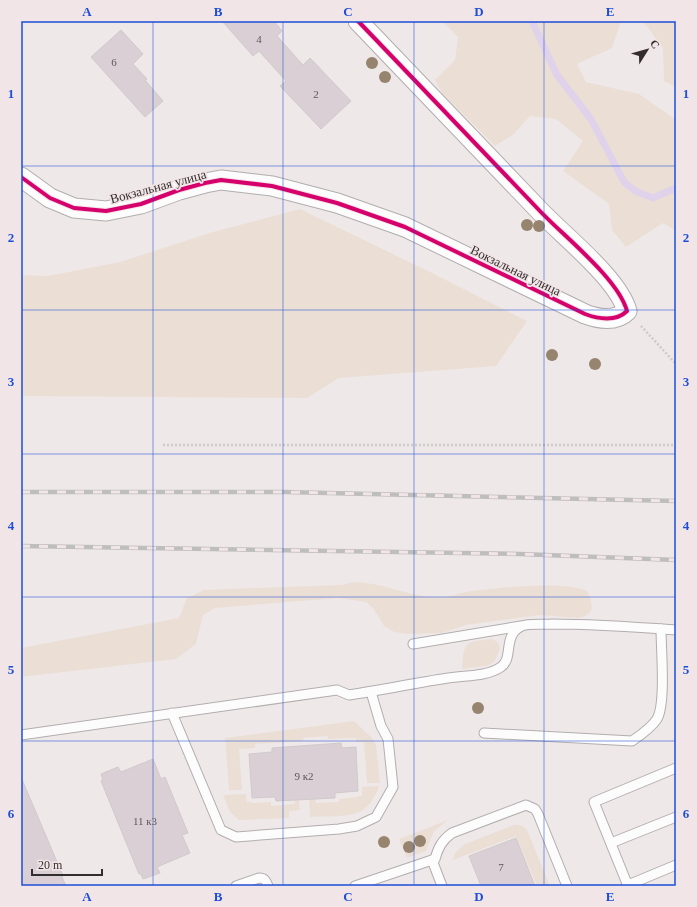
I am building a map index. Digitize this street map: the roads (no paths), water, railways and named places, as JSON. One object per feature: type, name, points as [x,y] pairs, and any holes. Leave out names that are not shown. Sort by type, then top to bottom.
[{"type":"street","name":"Вокзальная улица","points":[[21,177],[50,198],[74,208],[106,210],[141,204],[205,182],[222,180],[272,186],[337,203],[405,227],[596,318],[608,319],[623,315],[627,311],[623,300],[600,270],[539,211],[358,21]]},
{"type":"lane","points":[[413,644],[522,626],[567,624],[633,626],[676,630]]},
{"type":"lane","points":[[21,735],[337,690],[349,695],[448,678],[490,673],[502,666],[506,659],[510,638],[514,632],[522,626]]},
{"type":"lane","points":[[484,733],[632,741],[645,732],[658,718],[662,699],[661,629]]},
{"type":"lane","points":[[172,713],[221,830],[236,837],[339,829],[357,826],[376,817],[393,786],[388,738],[382,726],[371,692]]},
{"type":"lane","points":[[676,768],[594,802],[628,885],[676,865]]},
{"type":"lane","points":[[355,886],[436,859],[437,852],[443,841],[452,833],[526,805],[535,809],[538,814],[567,886]]},
{"type":"lane","points":[[611,844],[676,817]]},
{"type":"lane","points":[[432,860],[442,886]]},
{"type":"lane","points":[[236,886],[259,878],[266,880],[268,886]]},
{"type":"waterway","points":[[532,21],[557,75],[591,119],[624,182],[635,191],[653,198],[676,188]]},
{"type":"railway","points":[[21,492],[285,492],[676,501]]},
{"type":"railway","points":[[21,546],[520,554],[676,560]]}]
